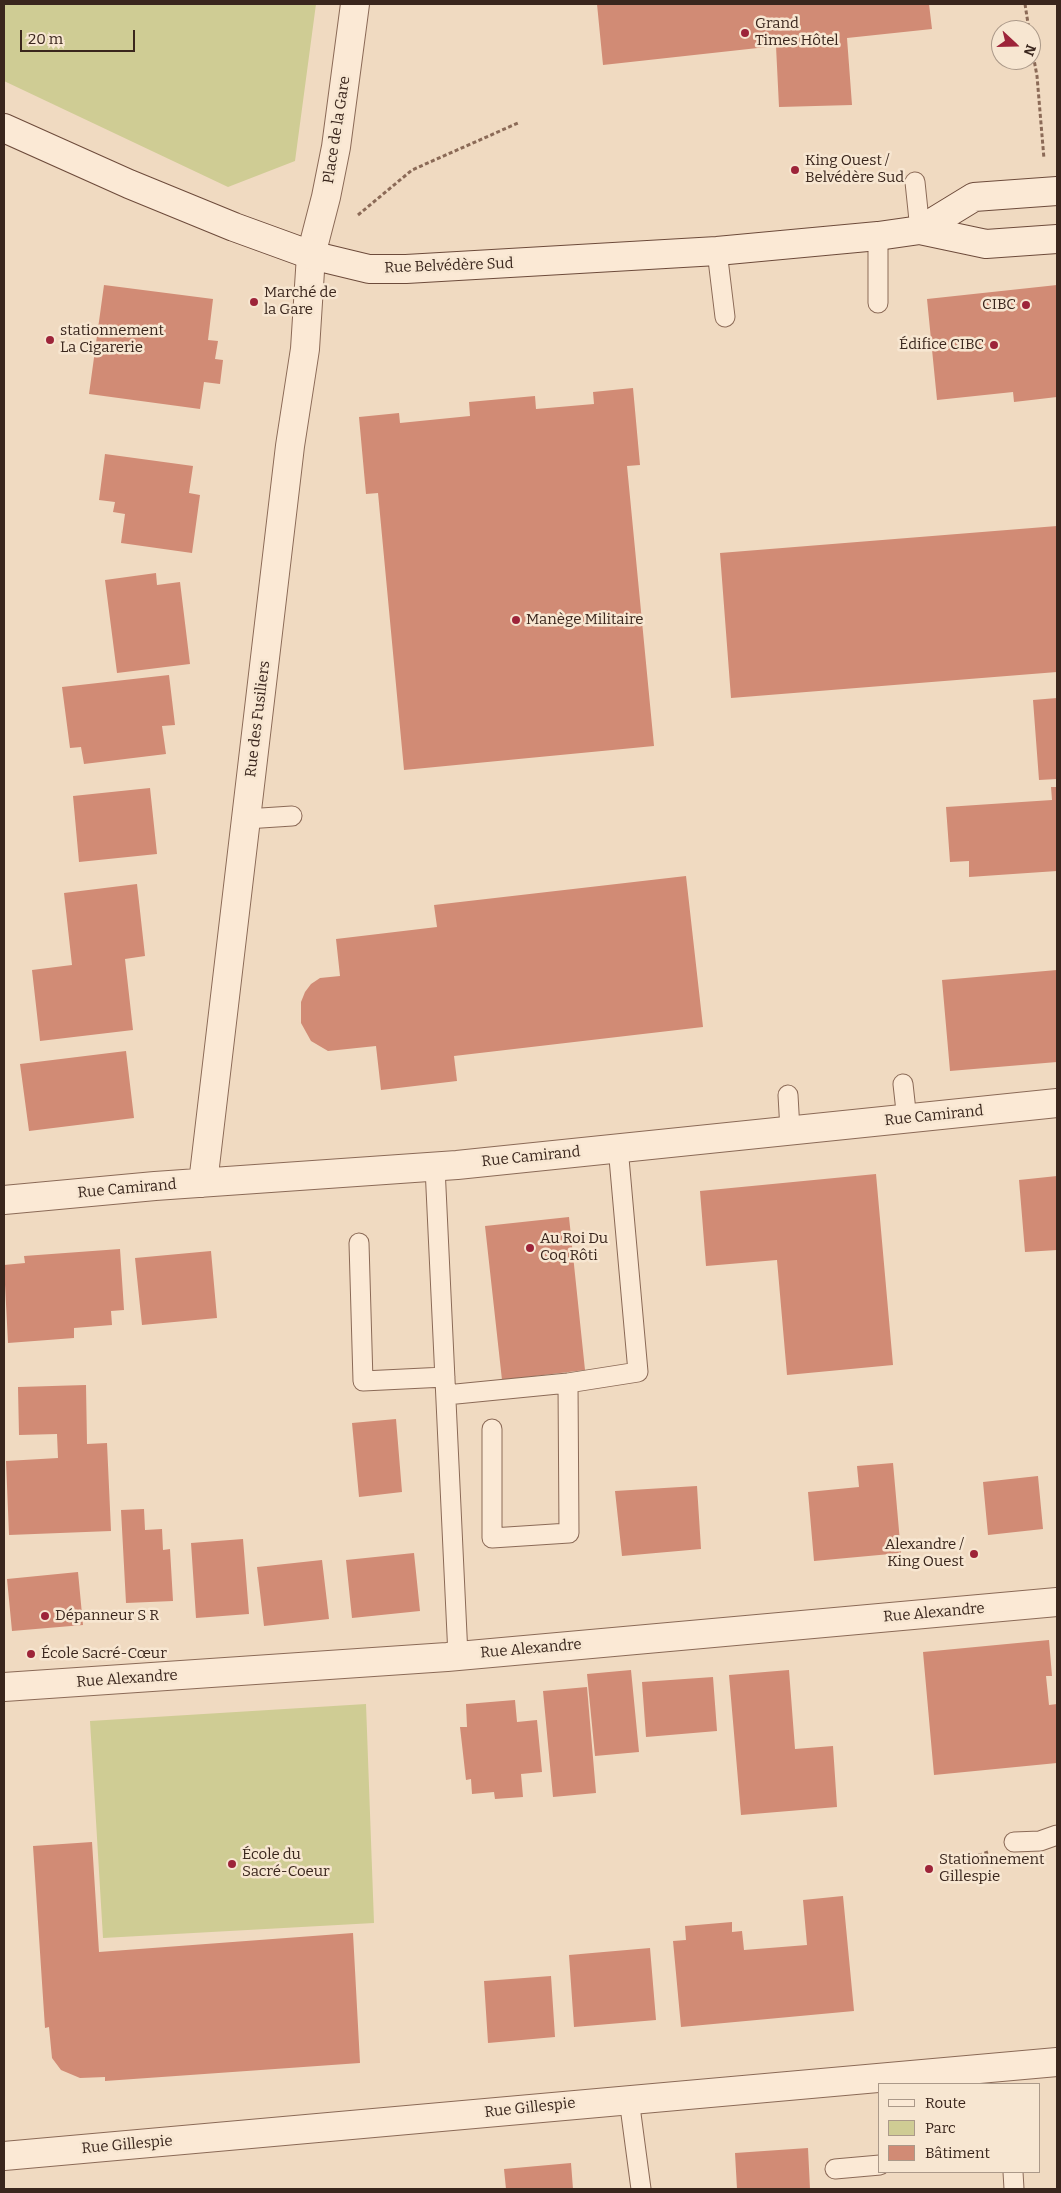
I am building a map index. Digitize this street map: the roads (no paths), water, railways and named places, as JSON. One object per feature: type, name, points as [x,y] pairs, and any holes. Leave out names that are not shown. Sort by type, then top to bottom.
[{"type":"street","name":"Place de la Gare","points":[[311,255],[326,197],[336,147],[356,4]]},
{"type":"street","name":"Rue Belvédère Sud","points":[[4,128],[146,191],[234,227],[311,255],[369,269],[406,269],[717,251],[878,236],[920,230],[986,244],[1057,239]]},
{"type":"street","name":"Rue Belvédère Sud","points":[[920,230],[974,197],[1052,192]]},
{"type":"street","name":"Rue des Fusiliers","points":[[203,1183],[290,446],[305,349],[311,255]]},
{"type":"street","name":"Rue Camirand","points":[[4,1200],[203,1183],[435,1167],[618,1147],[907,1120],[1057,1103]]},
{"type":"street","name":"Rue Alexandre","points":[[4,1687],[458,1656],[1057,1602]]},
{"type":"street","name":"Rue Gillespie","points":[[879,2083],[1004,2075],[1057,2062]]},
{"type":"street","name":"Rue Gillespie","points":[[4,2156],[629,2099],[878,2083]]},
{"type":"lane","points":[[915,182],[920,230]]},
{"type":"lane","points":[[878,236],[878,303]]},
{"type":"lane","points":[[717,251],[725,317]]},
{"type":"lane","points":[[246,819],[292,816]]},
{"type":"lane","points":[[903,1084],[907,1120]]},
{"type":"lane","points":[[788,1095],[790,1130]]},
{"type":"lane","points":[[359,1244],[363,1381],[446,1386],[568,1383],[638,1372],[618,1147]]},
{"type":"lane","points":[[435,1167],[458,1656]]},
{"type":"lane","points":[[492,1429],[492,1538],[569,1533],[568,1383]]},
{"type":"lane","points":[[1014,1842],[1040,1841],[1057,1835]]},
{"type":"lane","points":[[629,2099],[641,2189]]},
{"type":"lane","points":[[835,2169],[878,2165]]},
{"type":"lane","points":[[1012,2173],[1014,2189]]},
{"type":"place","name":"Grand Times Hôtel","points":[[745,33]]},
{"type":"place","name":"King Ouest / Belvédère Sud","points":[[795,170]]},
{"type":"place","name":"Marché de la Gare","points":[[254,302]]},
{"type":"place","name":"CIBC","points":[[1026,305]]},
{"type":"place","name":"stationnement La Cigarerie","points":[[50,340]]},
{"type":"place","name":"Édifice CIBC","points":[[994,345]]},
{"type":"place","name":"Manège Militaire","points":[[516,620]]},
{"type":"place","name":"Au Roi Du Coq Rôti","points":[[530,1248]]},
{"type":"place","name":"Alexandre / King Ouest","points":[[974,1554]]},
{"type":"place","name":"Dépanneur S R","points":[[45,1616]]},
{"type":"place","name":"École Sacré-Cœur","points":[[31,1654]]},
{"type":"place","name":"École du Sacré-Coeur","points":[[232,1864]]},
{"type":"place","name":"Stationnement Gillespie","points":[[929,1869]]}]
